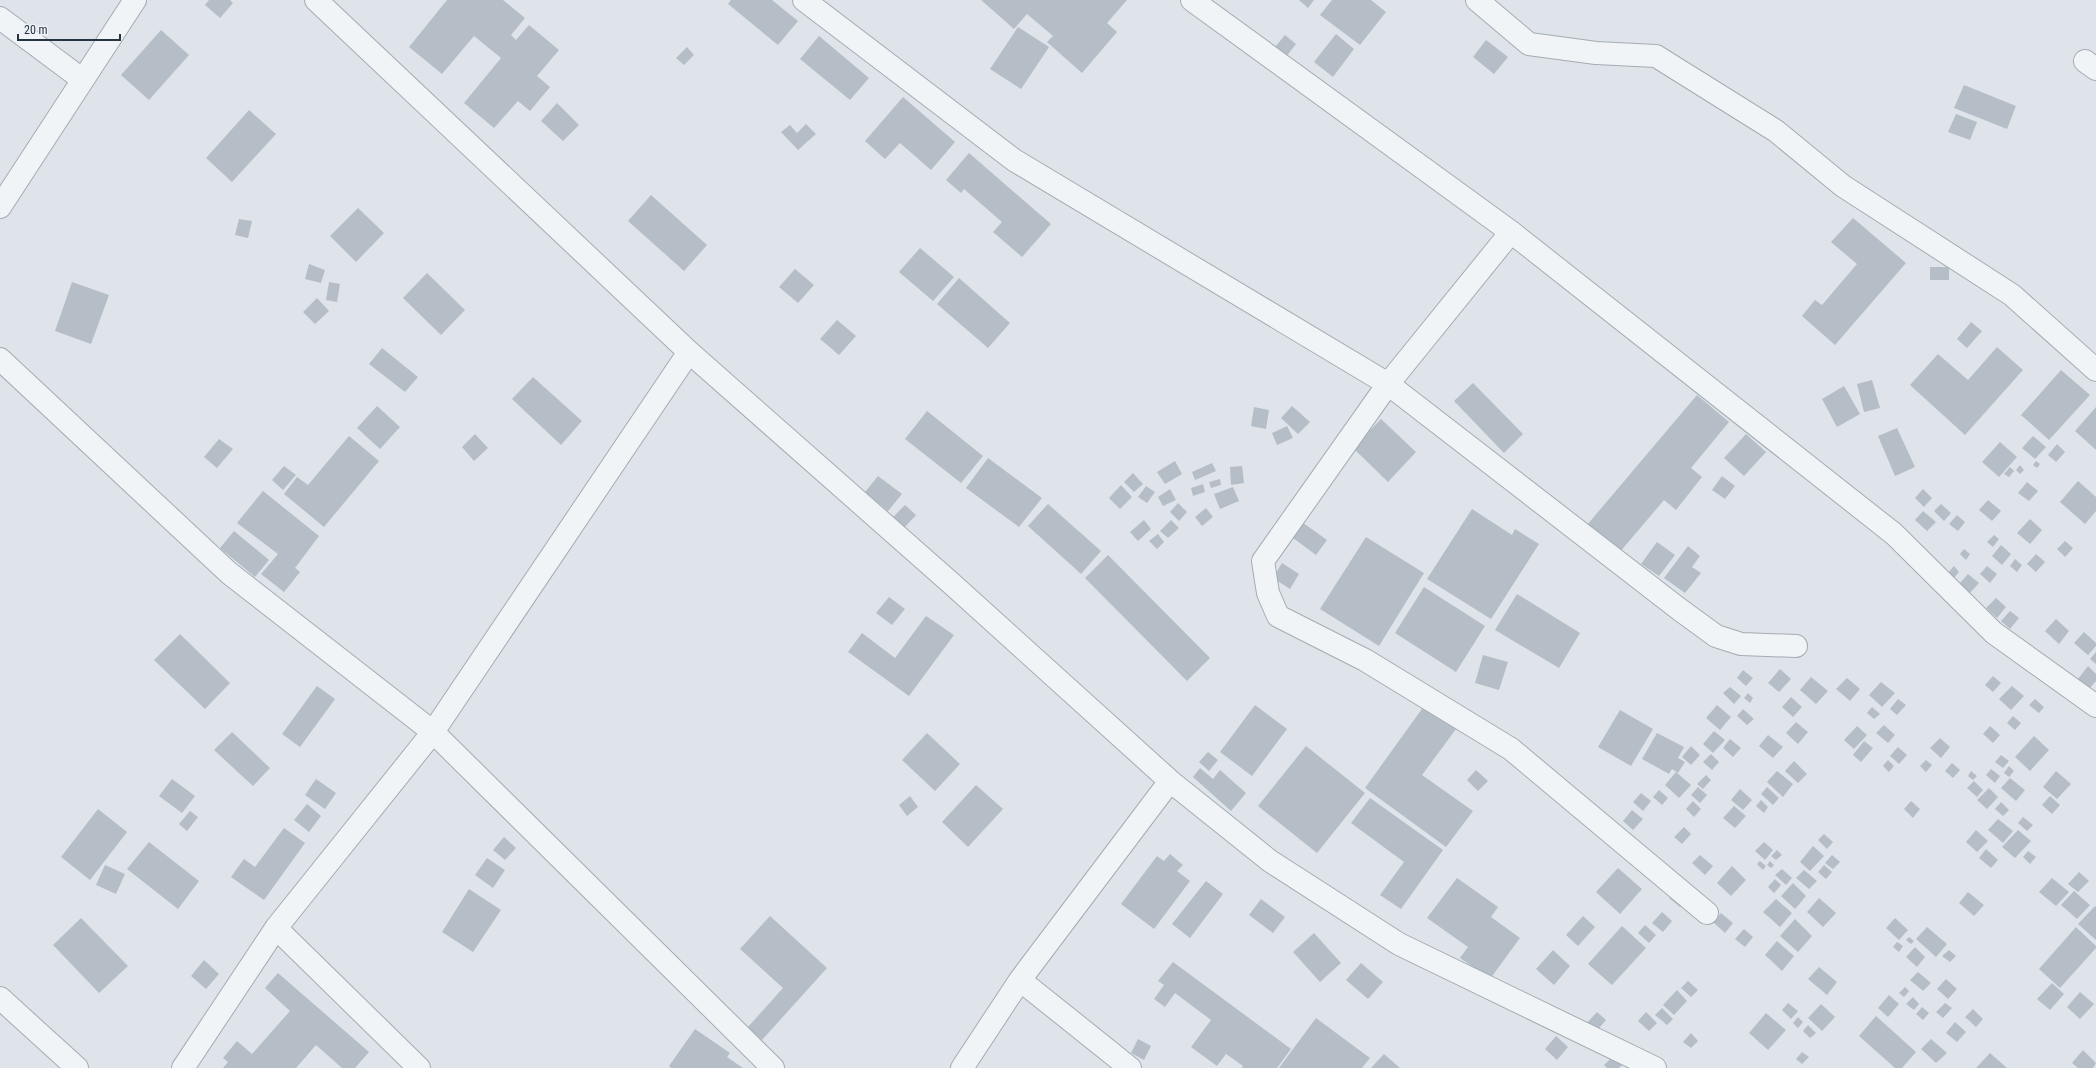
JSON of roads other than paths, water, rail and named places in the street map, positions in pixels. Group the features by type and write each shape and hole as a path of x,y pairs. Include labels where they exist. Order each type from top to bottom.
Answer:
{"street":[{"path":"0,207 135,0"},
{"path":"316,0 689,352 946,579 1170,781 1270,861 1399,944 1655,1068"},
{"path":"804,0 1014,160 1388,384 1716,636 1741,644 1796,646"},
{"path":"1477,0 1529,44 1596,53 1656,56 1776,131 1843,186 2012,295 2096,370"},
{"path":"1200,2 1511,232 1894,534 1994,633 2096,706"},
{"path":"0,18 83,80"},
{"path":"1511,232 1388,384 1263,561 1268,593 1278,616 1366,660 1511,749 1707,913"},
{"path":"183,1068 276,928 432,732 689,352"},
{"path":"0,359 229,573 432,732 773,1068"},
{"path":"962,1068 1020,980 1170,781"},
{"path":"276,928 419,1068"},
{"path":"1020,980 1130,1068"},
{"path":"0,998 78,1068"}]}
